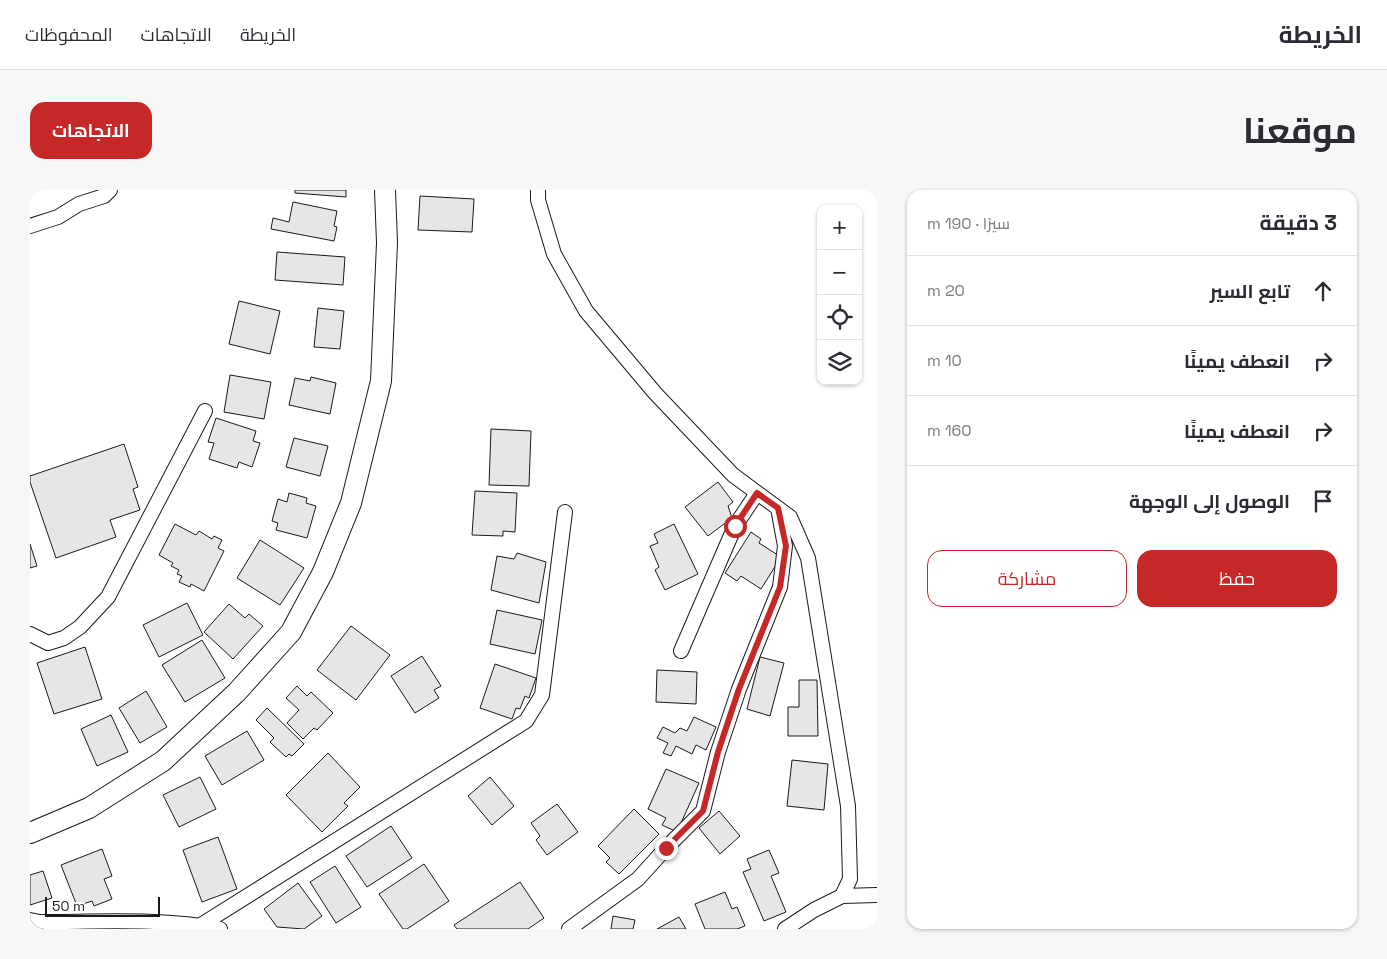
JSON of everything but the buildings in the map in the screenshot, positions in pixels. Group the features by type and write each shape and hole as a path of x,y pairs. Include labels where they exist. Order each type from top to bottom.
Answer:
{"main road":[{"path":"30,833 89,808 163,761 237,692 291,632 323,572 351,503 381,381 387,243 385,190"}],"street":[{"path":"30,226 58,217 79,204 104,196 110,190"},
{"path":"538,190 538,200 554,254 586,311 655,393 733,475 790,518 808,558 848,806 850,879 842,896"},
{"path":"30,634 48,643 64,638 80,626 108,597 206,411"},
{"path":"682,651 735,526 757,493"},
{"path":"569,929 638,879 703,811 718,752 739,689 780,587 786,546 778,508"},
{"path":"201,925 526,722 542,695 565,512"},
{"path":"785,929 814,910 842,896 877,895"},
{"path":"34,923 147,921 201,925 220,929"}],"route":[{"path":"666,848 703,811 718,752 739,689 780,587 786,546 778,508 757,493 735,526"}]}
